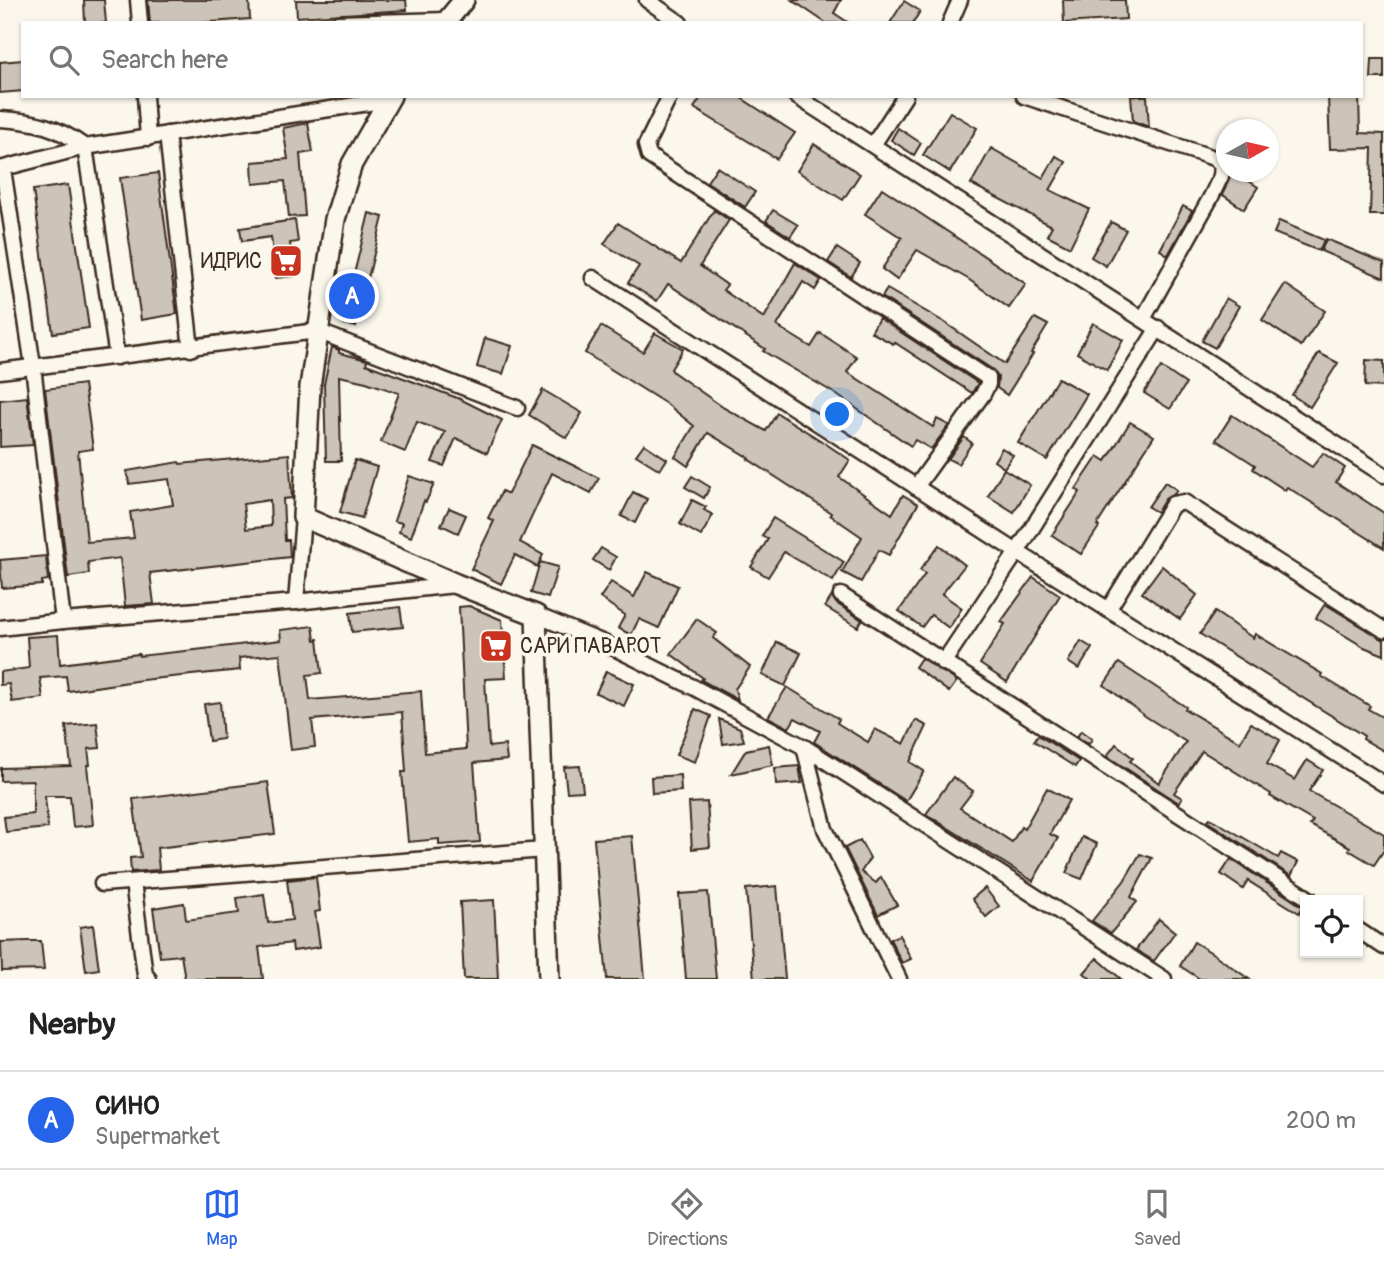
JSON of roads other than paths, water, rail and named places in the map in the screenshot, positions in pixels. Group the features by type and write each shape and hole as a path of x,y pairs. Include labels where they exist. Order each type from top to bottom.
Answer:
{"street":[{"path":"138,0 140,21"},
{"path":"446,21 464,0"},
{"path":"646,0 677,21"},
{"path":"667,14 674,0"},
{"path":"951,21 960,0"},
{"path":"145,98 148,138"},
{"path":"63,621 33,366 1,169 85,147 390,98"},
{"path":"296,602 310,387 335,219 352,164 390,98"},
{"path":"669,98 646,145 649,156 988,378 983,394 916,487"},
{"path":"799,98 1384,475"},
{"path":"873,145 904,98"},
{"path":"1030,98 1209,156 1222,164 1221,176 1211,197 1143,319"},
{"path":"0,119 50,126 85,147 117,357"},
{"path":"167,134 191,349"},
{"path":"593,278 1017,552 1384,784"},
{"path":"943,663 1017,552 1158,328"},
{"path":"0,371 317,331 517,408"},
{"path":"1108,610 1173,504 1184,502 1384,630"},
{"path":"303,517 626,654 693,687 804,747 1164,979"},
{"path":"0,628 296,602 456,584"},
{"path":"841,595 1303,895"},
{"path":"536,615 549,979"},
{"path":"804,747 825,829 899,979"},
{"path":"102,884 544,850"},
{"path":"133,882 145,975 149,979"},
{"path":"1363,933 1384,947"}],"place":[{"name":"ИДРИС","path":"286,261"},
{"name":"СИНО","path":"352,296"},
{"name":"САРИ ПАВАРОТ","path":"496,646"}]}
